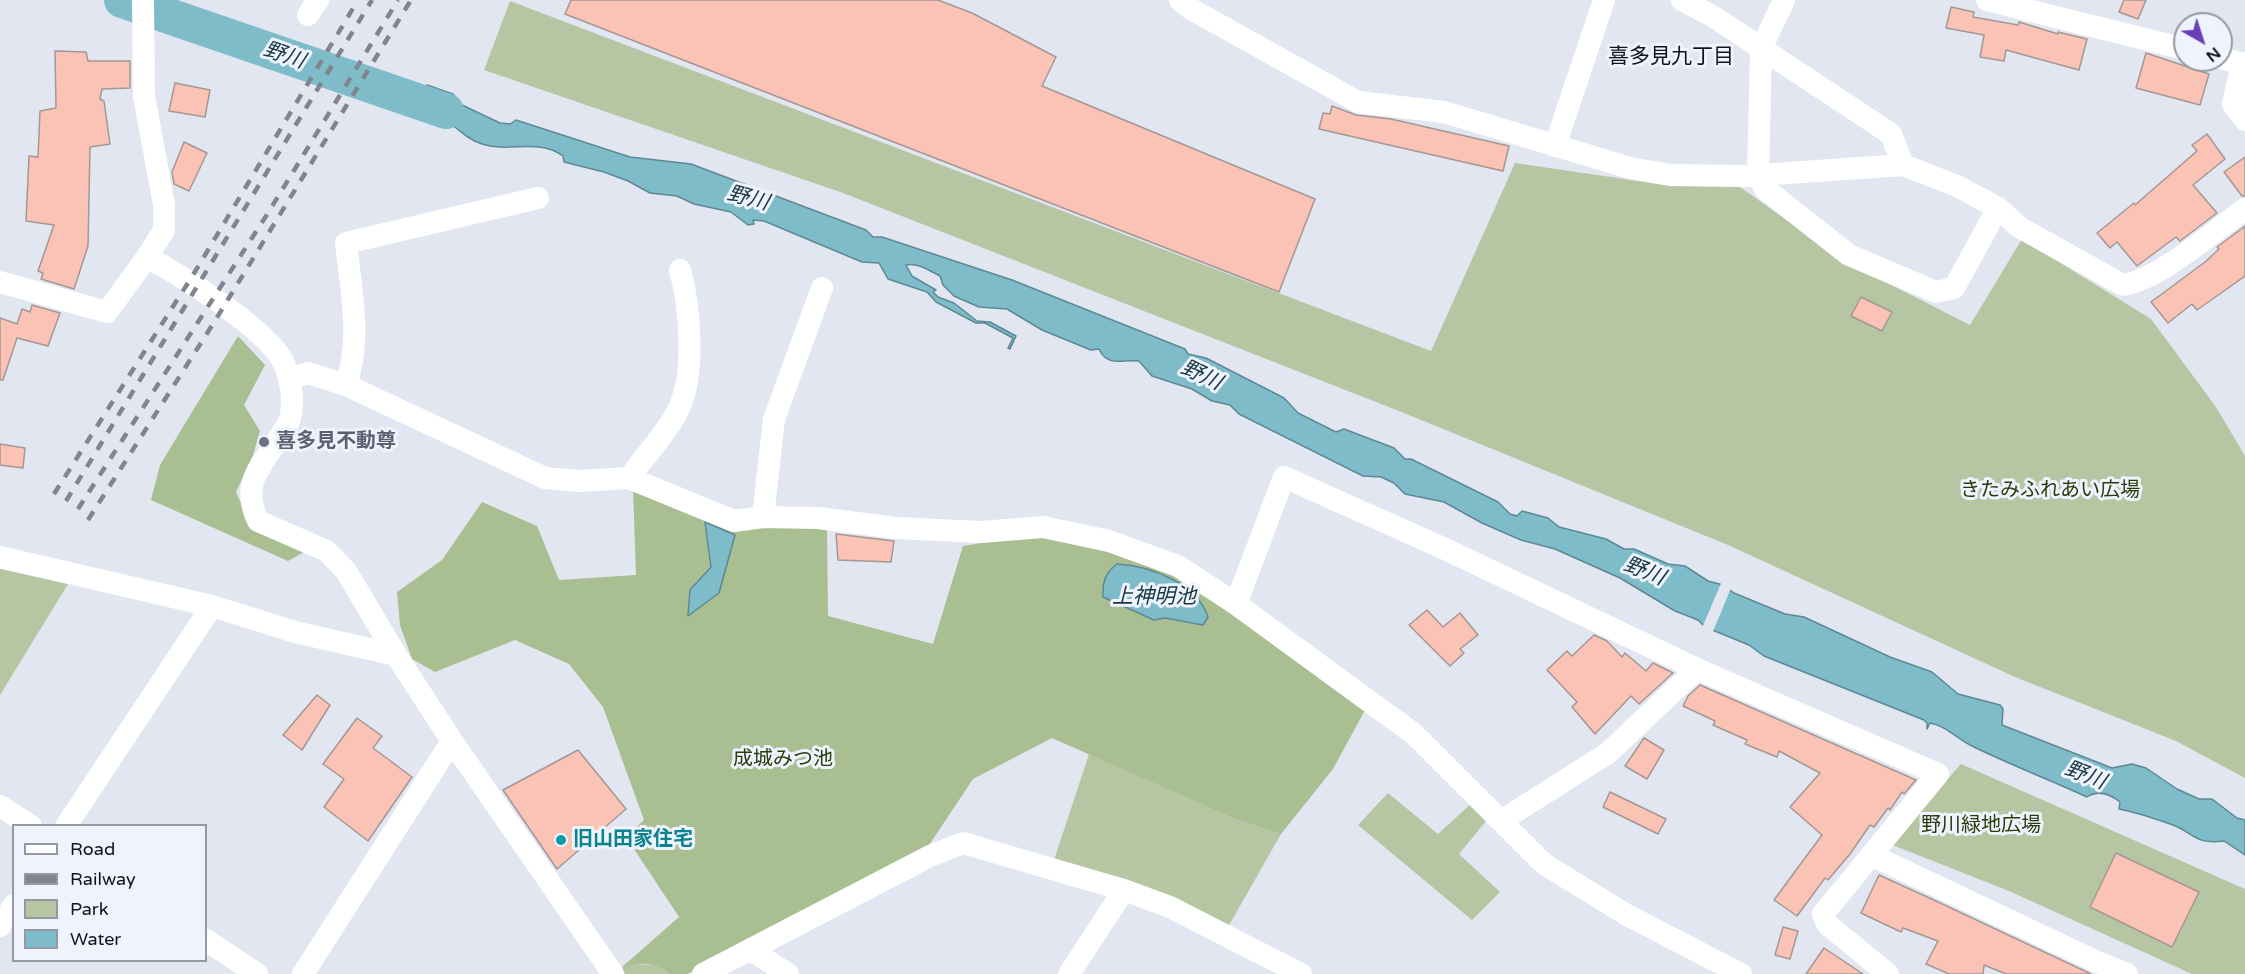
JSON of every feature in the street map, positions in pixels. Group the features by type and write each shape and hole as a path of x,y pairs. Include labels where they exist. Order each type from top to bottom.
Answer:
{"street":[{"path":"0,282 107,312 164,230 164,206 144,96 143,0"},
{"path":"1555,146 1604,0"},
{"path":"1682,0 1891,134 1903,165"},
{"path":"1784,0 1761,49 1758,174 1765,189 1849,255 1936,292 1954,288 1998,208"},
{"path":"1987,0 2173,46"},
{"path":"1190,3 1358,102 1444,112 1630,168 1670,175 1852,170 1903,165 1957,186 1998,208 2019,227 2123,285 2135,283 2177,258 2245,209"},
{"path":"2236,62 2233,104 2245,120"},
{"path":"346,385 353,364 354,314 346,243 538,198"},
{"path":"147,257 177,273 259,334 278,354 289,379 290,420 251,484 249,503 258,521 327,551 346,571 396,655 452,741 613,974"},
{"path":"628,478 680,406 690,359 687,296 680,270"},
{"path":"763,517 774,419 822,288"},
{"path":"289,379 308,373 346,385 545,478 579,481 628,478 734,521 763,517 818,518 932,530 981,532 1043,527 1109,541 1178,566 1236,604 1414,734 1544,864 1626,915 1741,974"},
{"path":"1236,604 1284,477 1443,548 1696,669 1938,774 1823,914 1827,924 1888,974"},
{"path":"0,557 212,606 295,632 396,655"},
{"path":"67,824 212,606"},
{"path":"1501,821 1608,753 1696,669"},
{"path":"303,974 452,741"},
{"path":"0,806 30,824"},
{"path":"703,974 930,856 963,843 1124,890 1170,907 1301,974"},
{"path":"1871,855 2127,974"},
{"path":"1069,974 1124,890"},
{"path":"0,926 12,908"},
{"path":"207,941 257,974"},
{"path":"751,950 788,974"}],"green space":[{"name":"きたみふれあい広場","path":"510,1 1431,351 1515,163 1665,185 1740,187 1846,262 1970,325 2022,239 2151,319 2216,407 2245,456 2245,778 2176,741 2015,677 1728,545 1404,413 843,193 484,70"},
{"path":"238,336 265,365 244,405 260,431 253,455 236,492 248,520 304,552 288,561 151,500 160,465"},
{"name":"成城みつ池","path":"633,488 674,502 827,529 828,616 933,644 963,546 1057,531 1122,541 1371,699 1333,769 1281,834 1237,820 1052,738 973,779 917,863 687,974 670,974 659,967 647,964 621,968 679,917 626,837 644,820 603,707 569,664 515,640 435,672 412,659 400,625 397,592 442,560 482,502 537,526 559,580 636,575"},
{"path":"0,569 68,584 0,695"},
{"path":"1089,754 1237,820 1281,834 1224,934 1051,869"},
{"name":"野川緑地広場","path":"1961,764 2245,889 2245,974 2192,974 2009,891 1890,844"},
{"path":"1388,793 1438,834 1473,802 1487,820 1459,854 1500,892 1472,920 1358,825"},
{"path":"635,964 659,965 670,974 625,974 621,968"}],"water":[{"path":"427,85 453,94 462,105 500,123 510,124 516,120 630,157 691,164 866,230 873,237 882,237 1012,280 1185,349 1188,354 1206,358 1284,398 1298,413 1336,432 1344,429 1394,448 1405,459 1411,459 1498,502 1510,514 1517,516 1522,511 1548,518 1559,527 1606,539 1624,549 1634,549 1668,564 1685,566 1708,581 1723,585 1734,593 1785,614 1804,617 1890,657 1932,672 1958,694 2000,705 2003,709 2002,725 2112,768 2132,764 2146,768 2177,789 2199,799 2212,799 2237,818 2245,820 2245,855 2224,841 2201,840 2173,825 2119,809 2120,802 2108,795 2096,793 2087,797 1974,747 1936,725 1930,723 1927,729 1927,723 1924,720 1764,656 1749,645 1705,627 1698,620 1675,611 1620,578 1555,549 1521,540 1482,523 1444,502 1405,494 1394,483 1381,477 1363,476 1239,414 1230,405 1212,401 1192,389 1152,376 1139,361 1111,361 1099,349 1091,350 1042,330 1007,309 979,307 954,296 943,285 940,276 923,268 906,265 912,276 936,290 933,292 938,297 954,303 977,321 990,322 1016,336 1010,349 1008,348 1013,338 985,323 976,323 936,302 927,292 888,279 879,263 862,262 764,221 753,220 754,224 748,225 731,212 694,204 677,196 650,193 604,172 564,162 563,156 544,148 482,144 469,138 432,112 395,104 404,91 424,101 430,93"},
{"path":"705,522 735,535 719,593 688,616 690,590 711,567"},
{"name":"上神明池","path":"1117,564 1144,568 1171,578 1183,586 1202,605 1208,617 1203,625 1165,618 1154,620 1103,597 1105,579"}],"pier":[{"path":"1722,581 1731,588 1712,634 1702,628"}],"building":[{"path":"571,0 938,0 972,13 1056,57 1042,86 1315,199 1279,292 565,14"},
{"path":"2124,0 2146,0 2138,19 2119,12"},
{"path":"1951,7 1974,12 1973,17 2018,25 2019,22 2058,34 2058,32 2087,39 2079,70 2006,50 2004,61 1980,57 1984,35 1946,28"},
{"path":"55,51 86,52 88,61 130,61 130,88 102,89 100,99 104,101 110,144 90,147 88,246 74,289 41,279 43,273 38,271 54,225 26,221 29,156 38,157 40,111 56,108"},
{"path":"2146,53 2173,62 2173,72 2209,74 2200,105 2136,88"},
{"path":"175,83 210,90 205,117 169,111"},
{"path":"1332,106 1356,115 1391,119 1509,146 1503,171 1319,129 1323,113 1330,114"},
{"path":"2207,134 2225,159 2193,185 2217,213 2180,241 2176,237 2137,266 2117,242 2110,248 2097,233 2134,203 2135,205 2197,151 2192,145"},
{"path":"184,142 207,153 189,191 174,184 172,172"},
{"path":"2245,157 2245,196 2242,196 2224,172"},
{"path":"2245,226 2245,276 2197,310 2192,304 2168,323 2151,302 2205,262 2219,249 2217,247"},
{"path":"1861,297 1892,312 1882,331 1851,316"},
{"path":"32,305 60,313 48,346 17,338 3,380 0,380 0,318 17,324 22,309 30,312"},
{"path":"0,444 25,448 23,468 0,465"},
{"path":"836,534 894,541 891,562 838,560"},
{"path":"1427,610 1443,627 1460,613 1478,635 1460,649 1464,653 1450,666 1409,625"},
{"path":"1594,635 1607,641 1622,657 1625,653 1646,671 1653,663 1673,673 1639,704 1631,696 1595,734 1572,707 1577,702 1547,670 1567,651 1572,656"},
{"path":"1700,685 1916,780 1904,794 1902,792 1890,810 1888,808 1874,827 1870,825 1850,854 1828,880 1825,878 1797,916 1774,900 1822,835 1790,807 1820,773 1779,751 1777,757 1745,744 1747,740 1713,725 1715,721 1683,706 1688,696"},
{"path":"317,695 330,705 302,750 283,735"},
{"path":"357,718 382,736 373,748 412,777 368,841 324,807 344,779 323,764"},
{"path":"1644,738 1664,750 1647,779 1625,766"},
{"name":"旧山田家住宅","path":"578,750 626,809 557,869 503,790"},
{"path":"1610,792 1666,819 1658,834 1603,807"},
{"path":"2116,853 2199,892 2172,947 2090,907"},
{"path":"1879,875 2091,974 2006,974 1984,965 1983,974 1949,974 1926,964 1938,941 1903,928 1901,932 1861,913"},
{"path":"1783,927 1798,931 1790,959 1775,955"},
{"path":"1824,948 1863,974 1806,974"}],"waterway":[{"name":"野川","path":"122,0 446,111"}],"railway":[{"path":"54,494 193,275 358,0"},
{"path":"66,501 372,0"},
{"path":"78,509 268,213 398,0"},
{"path":"88,520 213,324 411,0"}],"place":[{"name":"喜多見不動尊","path":"264,442"},
{"name":"旧山田家住宅","path":"561,840"}],"district":[{"name":"喜多見九丁目","path":"1671,57"}]}
